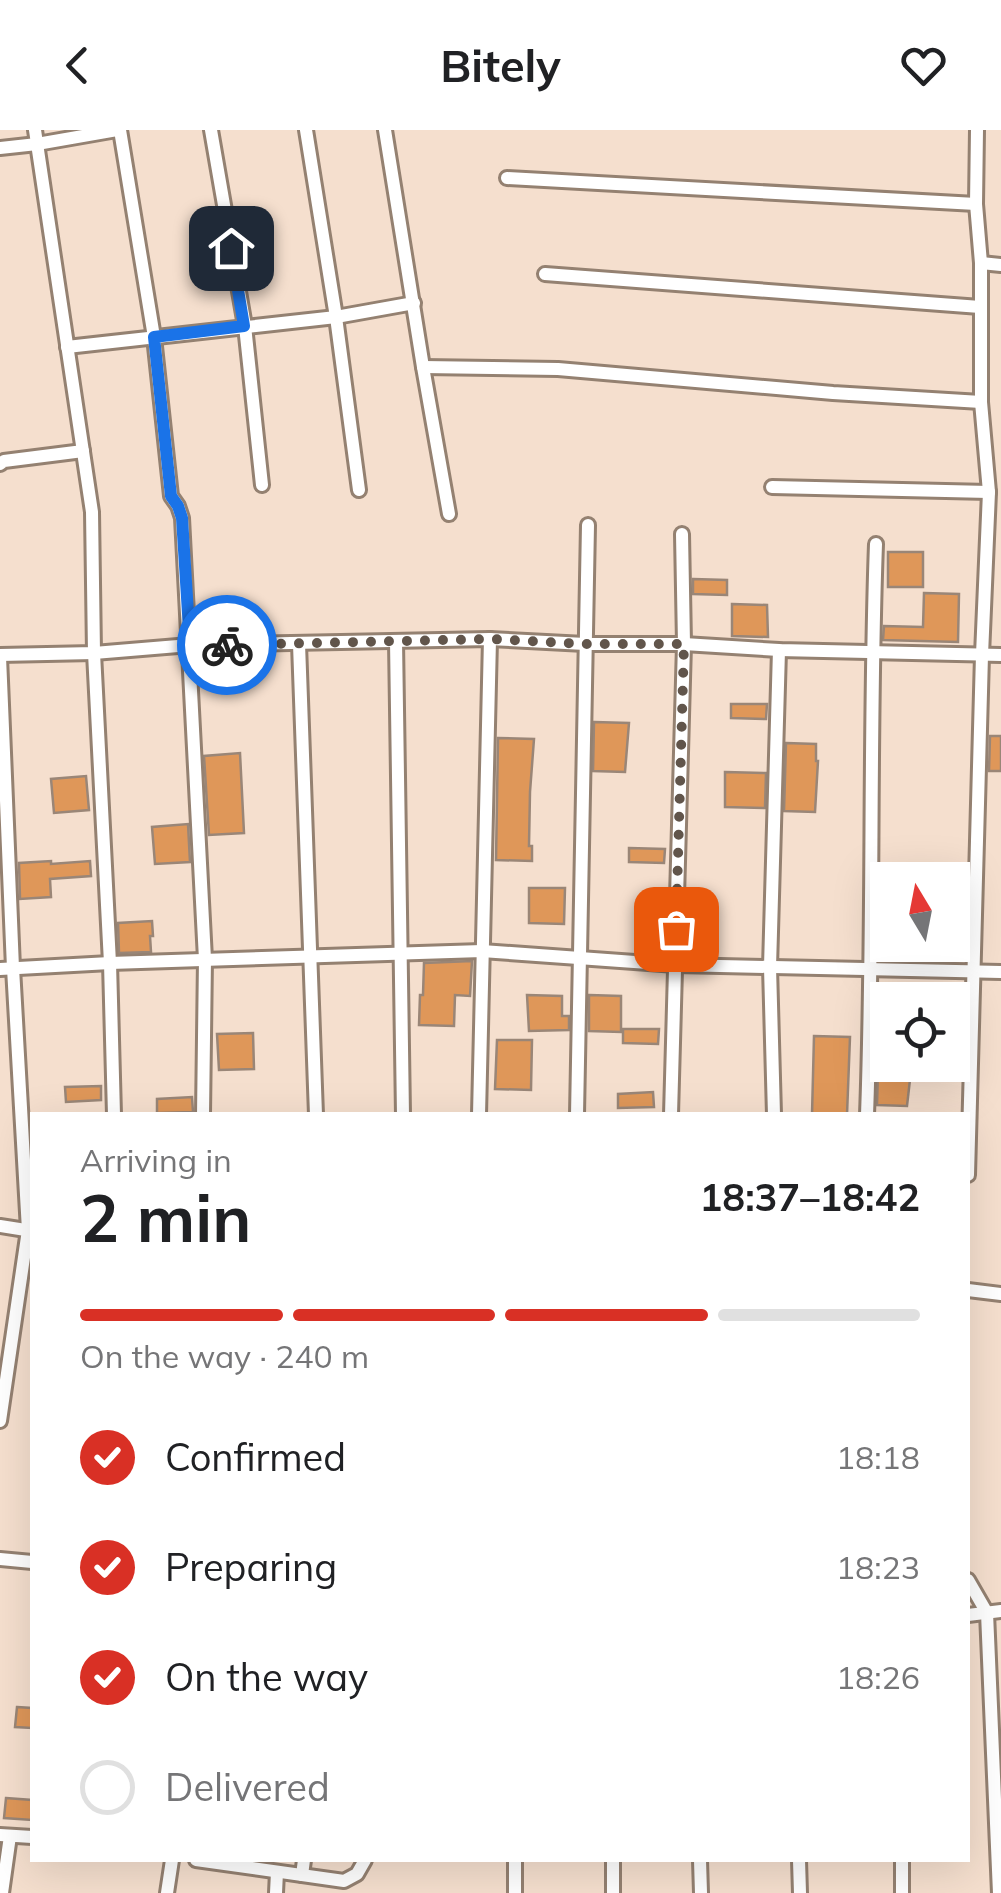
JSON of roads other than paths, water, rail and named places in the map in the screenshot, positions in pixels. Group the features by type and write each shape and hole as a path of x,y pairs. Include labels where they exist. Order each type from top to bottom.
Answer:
{"street":[{"path":"0,148 36,137 118,130 154,337 171,496 182,518 205,959 204,1112"},
{"path":"211,130 244,326 262,485"},
{"path":"306,130 359,490"},
{"path":"385,130 450,514"},
{"path":"970,1112 989,492 981,402 978,130"},
{"path":"36,137 92,512 94,652 114,1112"},
{"path":"506,178 976,204"},
{"path":"980,263 1001,266"},
{"path":"545,274 980,307"},
{"path":"67,346 336,317 414,303"},
{"path":"423,367 558,369 814,392 981,402"},
{"path":"0,464 83,451"},
{"path":"772,487 989,492"},
{"path":"577,1112 588,525"},
{"path":"671,1112 684,644 682,534"},
{"path":"867,1112 876,544"},
{"path":"0,1421 30,1230 7,968 0,656 190,645 490,639 1001,655"},
{"path":"479,1112 490,639"},
{"path":"396,640 403,1112"},
{"path":"299,644 316,1112"},
{"path":"774,1112 770,967 779,650"},
{"path":"7,968 482,951 676,965 1001,972"},
{"path":"0,1226 30,1230"},
{"path":"970,1290 1001,1294"},
{"path":"0,1558 30,1562"},
{"path":"970,1582 994,1612 999,1893"},
{"path":"2,1893 5,1835 30,1837"},
{"path":"167,1893 172,1862"},
{"path":"219,1862 302,1875 343,1887 358,1874 364,1862"},
{"path":"302,1875 304,1862"},
{"path":"515,1862 515,1893"},
{"path":"613,1862 613,1893"},
{"path":"700,1862 701,1893"},
{"path":"799,1862 800,1893"},
{"path":"902,1862 902,1893"},
{"path":"276,1893 277,1872"}]}
